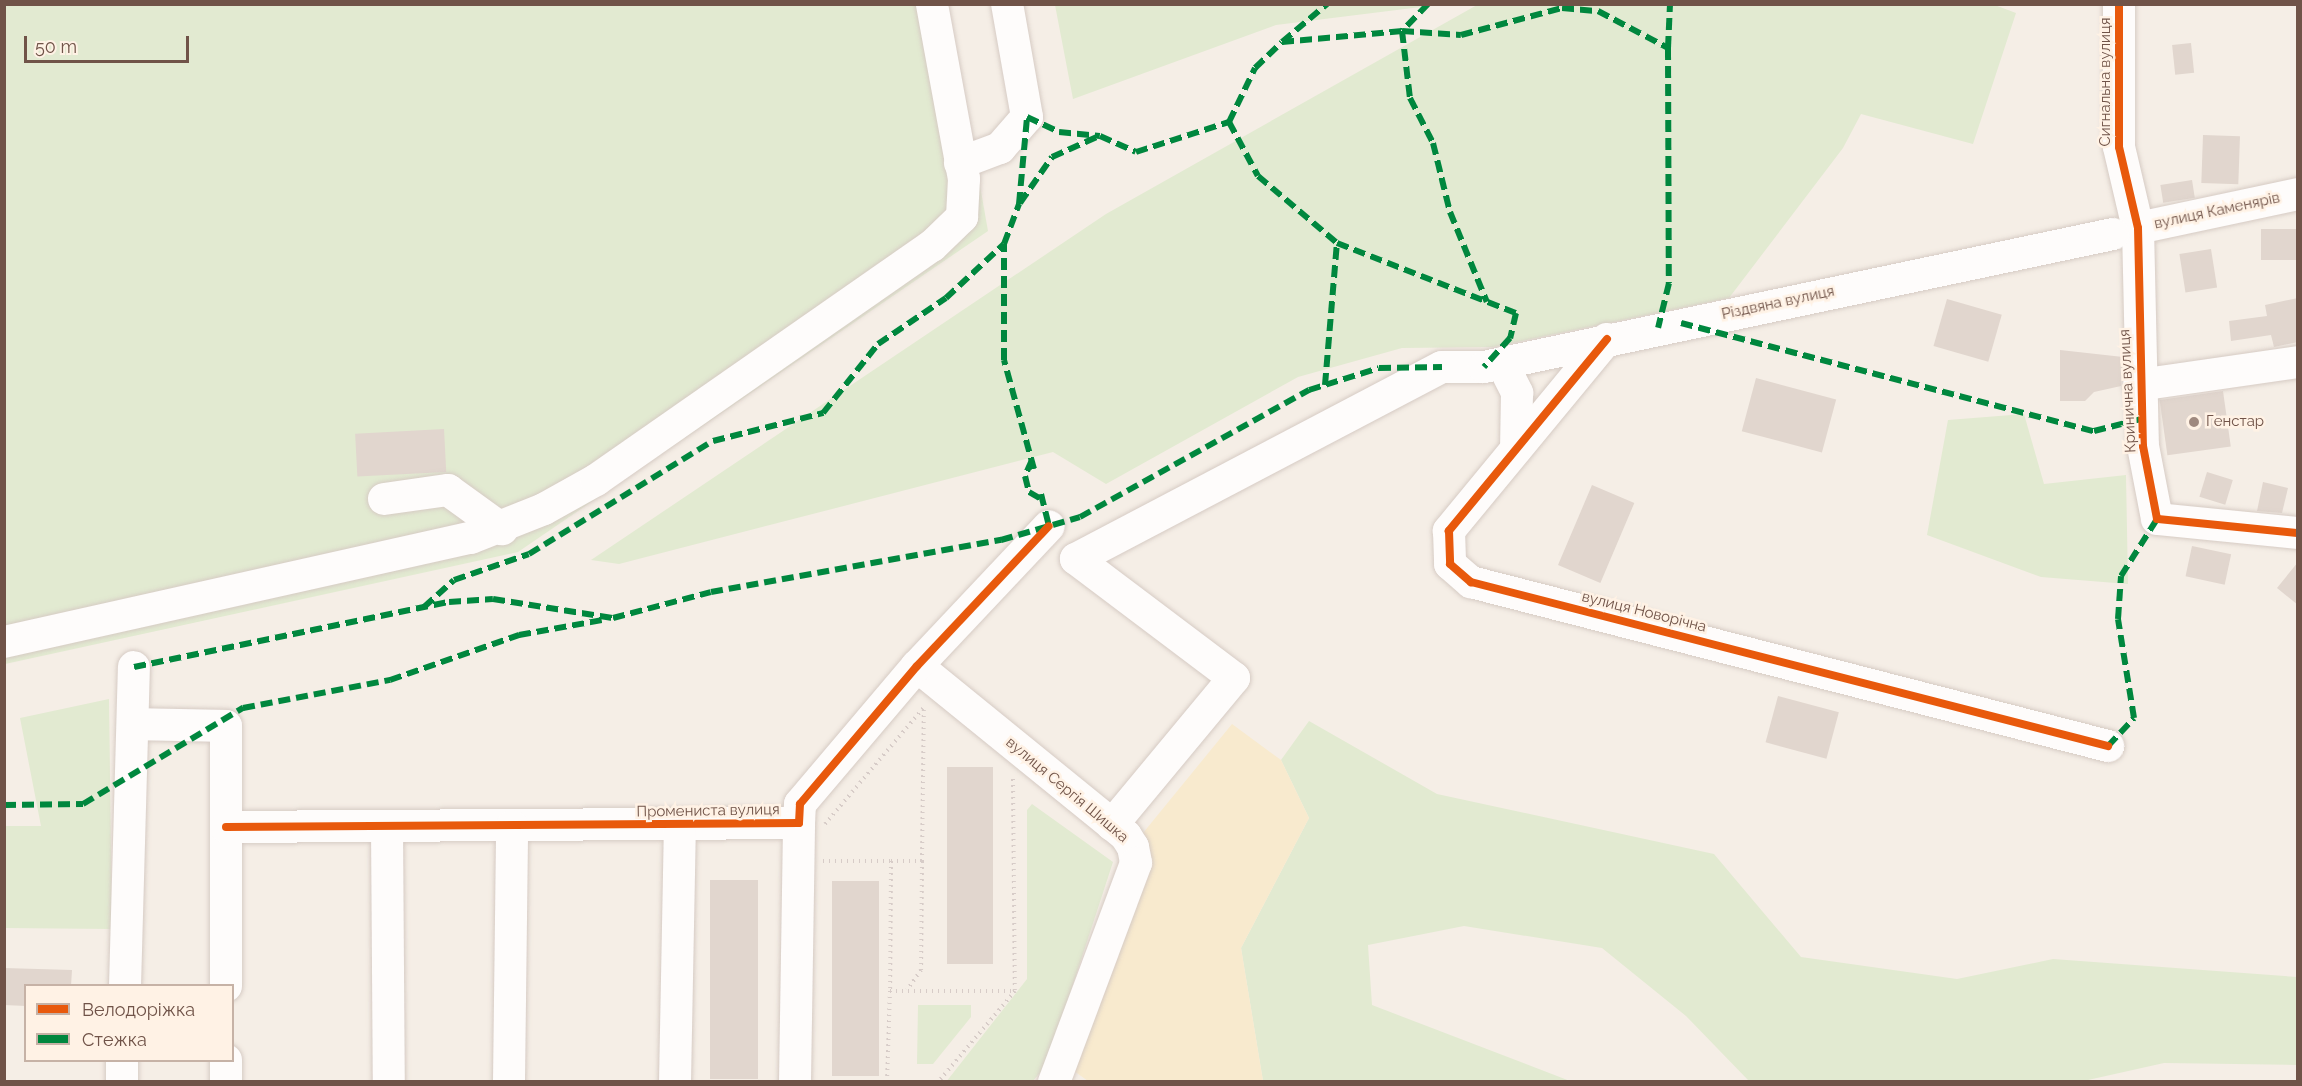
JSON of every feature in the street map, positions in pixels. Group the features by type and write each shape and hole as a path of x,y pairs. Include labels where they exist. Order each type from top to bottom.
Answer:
{"street":[{"path":"4,642 502,529 596,480 932,246 962,217 965,197 932,4"},
{"path":"960,163 1000,148 1027,117 1007,4"},
{"name":"Сигнальна вулиця","path":"2119,4 2119,147 2125,231"},
{"name":"вулиця Каменярів","path":"2125,231 2298,194"},
{"name":"Різдвяна вулиця","path":"1112,825 1233,678 1076,559 1442,368 1502,363 2125,231"},
{"name":"Кринична вулиця","path":"2125,231 2143,447 2157,519 2298,533"},
{"name":"вулиця Новорічна","path":"1607,339 1449,531 1450,564 1471,582 2108,746"},
{"path":"2139,385 2298,362"},
{"path":"1502,363 1517,393 1516,449"},
{"path":"384,499 448,490 502,529"},
{"name":"Промениста вулиця","path":"226,827 811,825 800,804 917,666 1049,526"},
{"name":"вулиця Сергія Шишка","path":"917,666 1112,825 1133,847 1136,863 1054,1082"},
{"path":"125,984 135,667"},
{"path":"133,724 226,726 226,984"},
{"path":"509,1082 512,825"},
{"path":"675,1082 680,825"},
{"path":"795,1082 811,825"},
{"path":"387,826 389,1082"},
{"path":"122,1062 122,1082"},
{"path":"225,1062 225,1082"}],"path":[{"path":"811,825 924,706"},
{"path":"924,706 933,713"},
{"path":"907,991 921,970 924,706"},
{"path":"1004,771 1022,785"},
{"path":"938,1082 1015,991 1013,778"},
{"path":"822,849 822,861 922,861"},
{"path":"887,1082 891,861"},
{"path":"890,991 1015,991"}],"green space":[{"path":"1055,4 1437,5 1276,25 1073,99"},
{"path":"1992,4 2016,13 1973,144 1861,114 1843,148 1729,298 1493,347 1402,348 1298,377 1106,484 1053,452 619,564 591,560 1106,214 1477,5"},
{"path":"4,5 948,5 988,231 518,552 5,664"},
{"path":"2024,414 2044,484 2126,475 2128,584 2041,577 1927,535 1948,420"},
{"path":"109,699 112,929 5,928 5,826 41,826 20,718"},
{"path":"1309,721 1437,794 1714,854 1801,957 1957,979 2053,959 2297,977 2297,1065 2164,1063 2079,1082 1749,1081 1686,1016 1602,948 1464,926 1368,945 1372,1005 1570,1081 1263,1081 1241,948 1309,818 1281,760"},
{"path":"1032,804 1113,862 1047,1064 1033,1081 946,1082 1027,979 1027,810"},
{"path":"918,1005 971,1005 971,1017 933,1064 917,1064"}],"sand":[{"path":"1232,724 1281,760 1309,818 1241,948 1263,1081 1088,1081 1074,1071 1151,853 1143,833"}],"building":[{"path":"2191,43 2194,73 2175,75 2172,45"},
{"path":"2203,135 2240,136 2238,184 2201,183"},
{"path":"2192,180 2195,198 2163,203 2160,185"},
{"path":"2261,229 2298,229 2298,260 2261,260"},
{"path":"2211,249 2217,288 2185,293 2179,254"},
{"path":"2298,298 2298,342 2274,347 2271,335 2231,341 2229,321 2267,316 2265,305"},
{"path":"1947,299 2002,315 1988,362 1933,346"},
{"path":"2060,350 2123,357 2121,386 2094,392 2085,401 2060,401"},
{"path":"1756,378 1836,399 1822,453 1742,431"},
{"name":"Генстар","path":"2223,391 2231,446 2167,455 2160,400"},
{"path":"444,429 446,472 357,477 355,434"},
{"path":"2207,472 2233,480 2225,505 2199,497"},
{"path":"2263,482 2288,488 2282,513 2257,511"},
{"path":"1592,485 1634,503 1600,583 1558,565"},
{"path":"2192,546 2231,554 2225,585 2186,576"},
{"path":"2298,562 2298,605 2277,588"},
{"path":"1778,696 1839,712 1826,759 1766,742"},
{"path":"947,767 993,767 993,964 947,964"},
{"path":"710,880 758,880 758,1079 710,1079"},
{"path":"832,881 879,881 879,1076 832,1076"},
{"path":"4,968 72,970 71,984 24,984 24,1006 4,1005"}],"marked path":[{"path":"1282,42 1327,4"},
{"path":"1428,4 1402,31 1410,98 1433,143 1450,212 1487,302"},
{"path":"1668,48 1670,4"},
{"path":"1034,469 1004,360 1004,244 1019,204 1027,117 1059,132 1100,136 1136,152 1229,122 1255,68 1282,42 1402,31 1461,35 1562,8 1598,11 1668,48 1669,283 1658,328"},
{"path":"1229,122 1258,176 1337,243 1516,313 1510,338 1484,367"},
{"path":"1020,203 1052,157 1097,137"},
{"path":"1325,385 1337,243"},
{"path":"424,607 454,580 529,554 713,441 823,413 878,344 946,298 1004,244"},
{"path":"1681,323 2094,431 2141,419"},
{"path":"134,667 449,602 493,599 613,618 711,592 1001,540 1080,517 1309,390 1379,368 1442,367"},
{"path":"1032,460 1025,476 1029,492 1043,500"},
{"path":"1041,494 1049,526"},
{"path":"2108,746 2134,718 2118,619 2121,576 2157,519"},
{"path":"4,805 83,804 243,708 390,680 519,635 602,620"}],"cycle path":[{"path":"2119,4 2119,147 2138,228 2143,446 2157,519 2298,533"},
{"path":"1607,339 1449,531 1450,564 1471,582 2108,746"},
{"path":"226,827 799,823 800,804 917,666 1049,526"}],"place":[{"name":"Генстар","path":"2194,422"}]}
